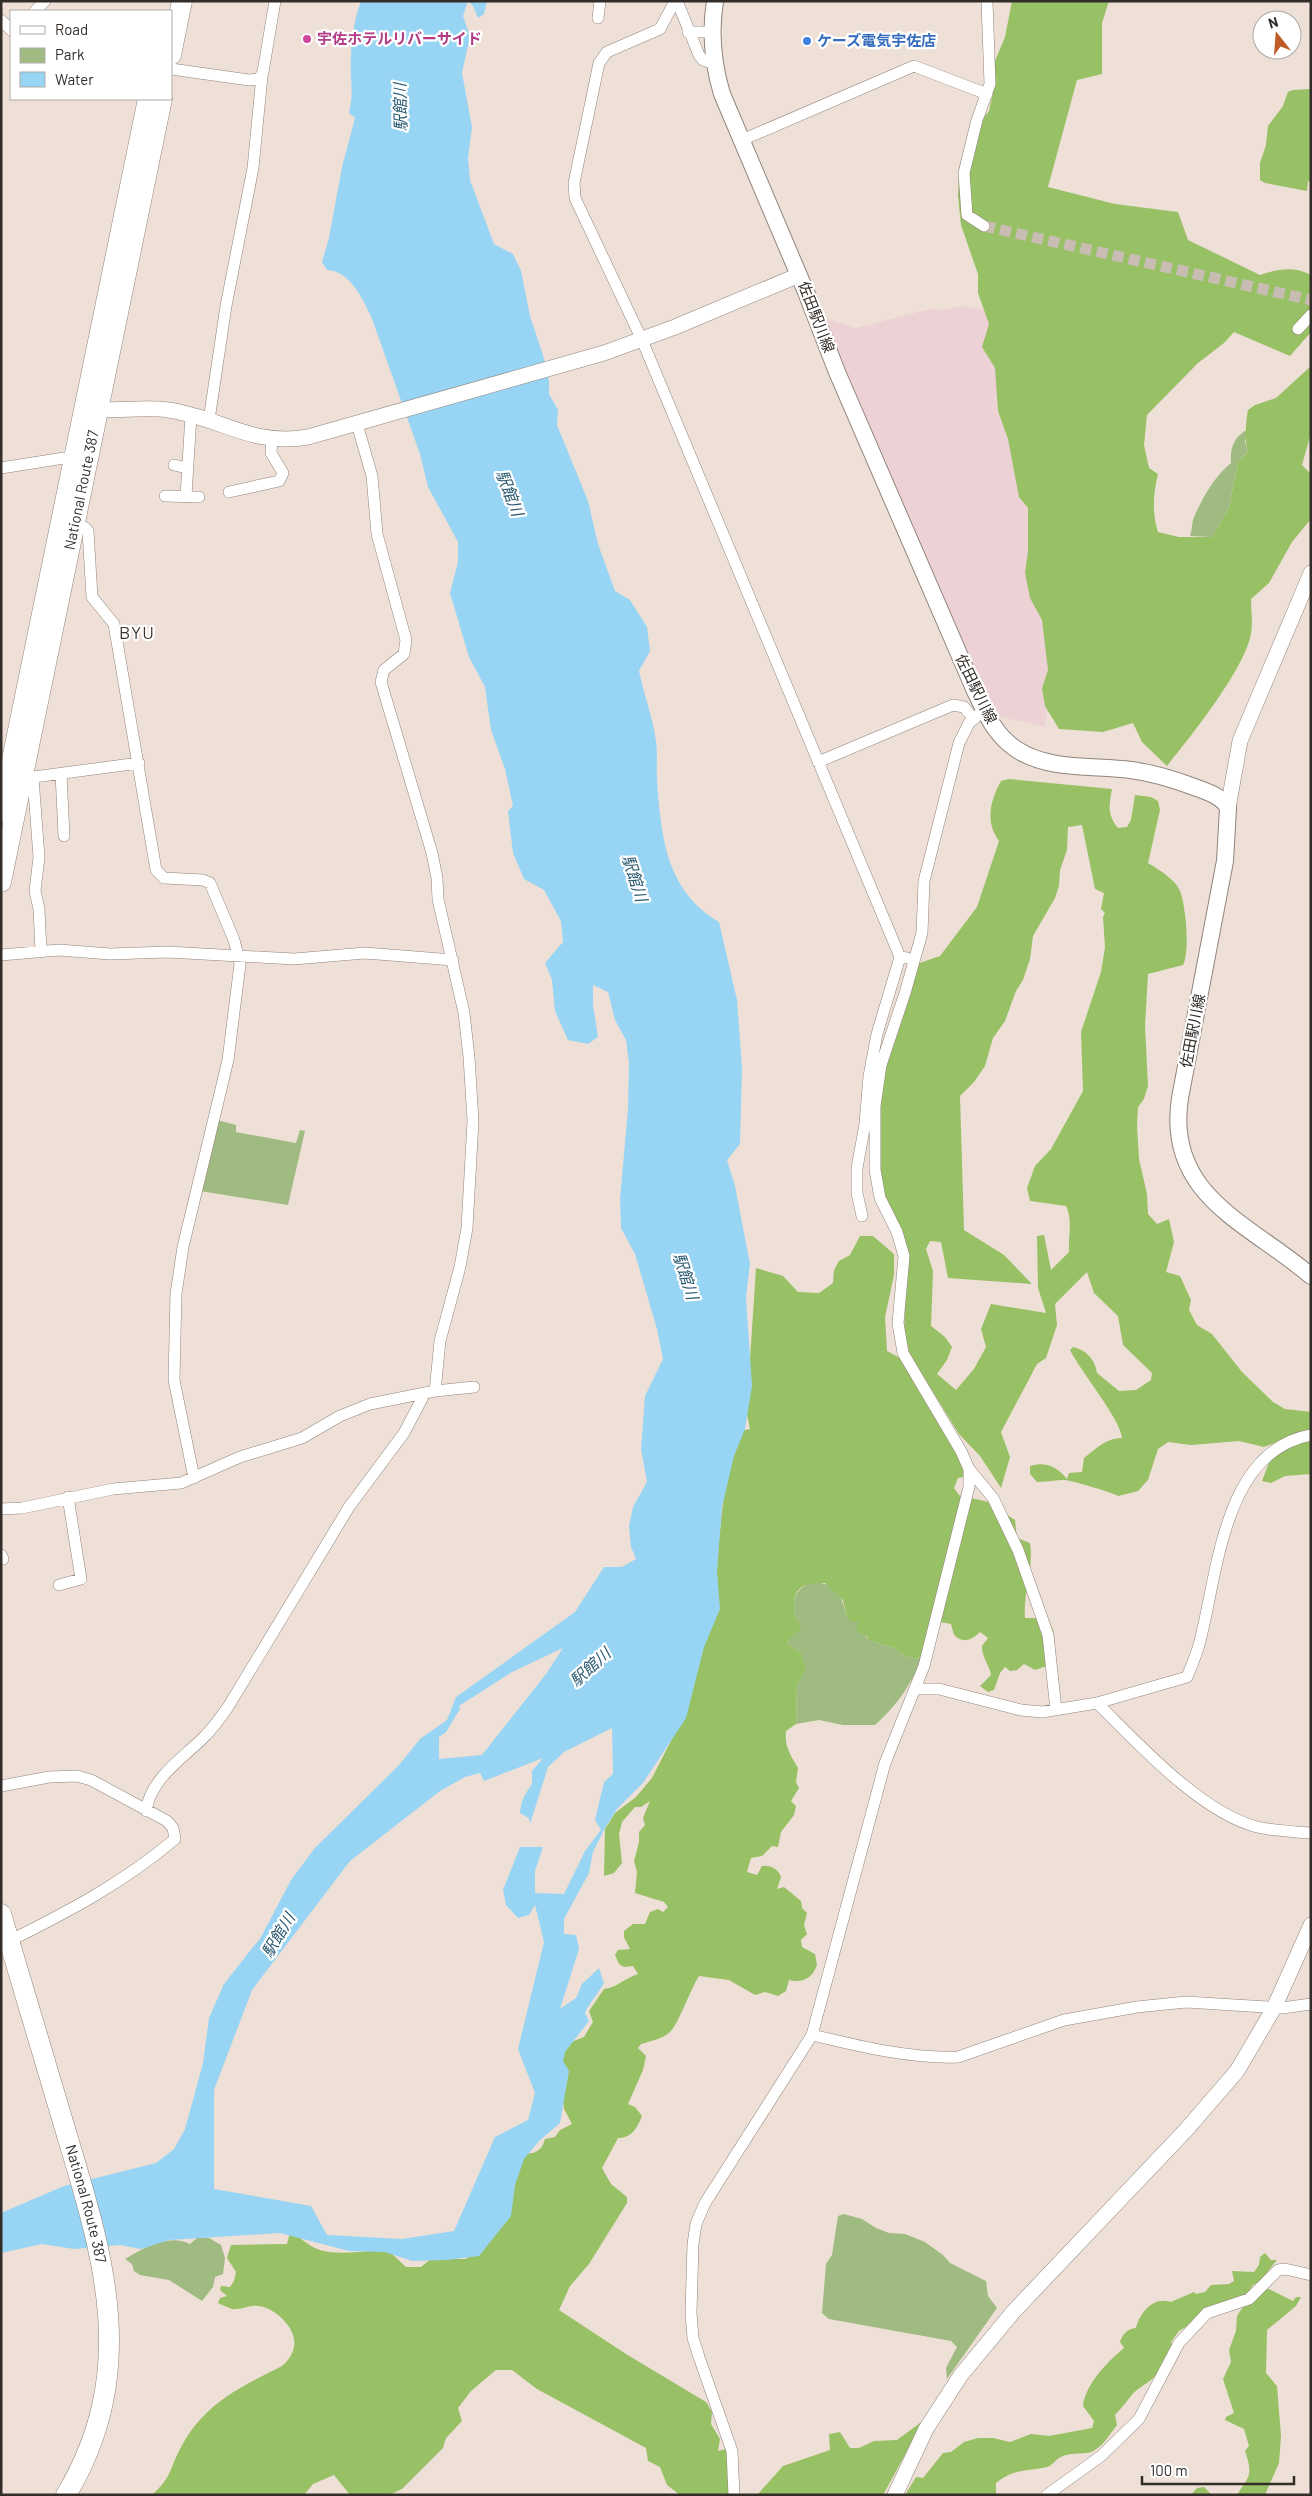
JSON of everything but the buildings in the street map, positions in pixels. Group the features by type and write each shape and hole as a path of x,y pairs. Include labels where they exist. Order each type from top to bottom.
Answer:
{"highway":[{"path":"172,50 182,1"},
{"name":"National Route 387","path":"1,813 16,775 74,525 91,408 148,100"},
{"name":"National Route 387","path":"1,882 16,775 73,458 91,408 162,100"},
{"name":"National Route 387","path":"1,1914 7,1944 87,2203 102,2263 110,2317 110,2356 106,2393 92,2441 66,2495"}],"main road":[{"name":"佐田駅川線","path":"715,1 713,32 715,64 722,94 799,275 978,714 1017,750 1034,758 1146,772 1204,791 1223,800 1228,808 1225,861 1179,1103 1179,1138 1191,1175 1208,1197 1311,1276"}],"street":[{"path":"36,10 45,1"},
{"path":"209,420 224,318 253,168 262,76 275,1"},
{"path":"598,18 600,1"},
{"path":"676,1 699,56 703,60 715,64"},
{"path":"676,1 660,29 607,52 599,63 574,183 578,204 642,340 900,958 877,1034 869,1076 865,1124 857,1168 858,1193 862,1216"},
{"path":"984,226 967,215 964,173 977,120 990,84 991,64 987,1"},
{"path":"688,32 713,32"},
{"path":"742,140 914,66 987,94"},
{"path":"172,69 249,80 259,79 262,76"},
{"path":"91,408 108,412 149,408 191,415 250,436 272,440 308,437 585,359 642,340 799,275"},
{"path":"1298,329 1311,314"},
{"path":"186,496 191,415"},
{"path":"146,1811 158,1781 208,1734 228,1707 349,1507 404,1433 430,1392 440,1340 464,1246 471,1170 473,1121 470,1057 464,1013 438,899 437,878 432,853 381,682 384,670 404,654 406,640 377,534 372,476 359,423"},
{"path":"229,492 279,481 283,473 271,453 272,440"},
{"path":"1,468 62,458 73,458"},
{"path":"174,465 187,468"},
{"path":"165,496 199,497"},
{"path":"74,525 84,527 88,531 92,597 114,624 158,874 164,878 203,880 210,883 219,900 239,956 240,973 228,1060 184,1241 176,1294 174,1380 194,1478"},
{"path":"1228,808 1240,741 1311,573"},
{"path":"734,2495 732,2451 694,2338 691,2274 694,2234 705,2204 812,2035 885,1763 924,1666 969,1488 969,1469 962,1451 917,1378 900,1343 898,1323 904,1256 897,1232 880,1198 875,1170 875,1106 880,1065 915,960 923,925 924,881 959,743 964,731 978,714 964,707 953,705 818,762"},
{"path":"41,951 39,910 35,891 39,857 16,775 61,774 138,763"},
{"path":"61,774 64,836"},
{"path":"1,955 41,951 110,954 168,952 294,959 365,953 453,960"},
{"path":"900,958 915,960"},
{"path":"1,1509 22,1508 113,1489 170,1485 194,1478 240,1457 302,1438 358,1408 430,1392 474,1387"},
{"path":"915,1689 939,1689 981,1698 1021,1710 1056,1710 1097,1703 1187,1677 1199,1646 1218,1555 1239,1494 1262,1460 1273,1450 1284,1443 1311,1435"},
{"path":"969,1469 984,1485 1004,1519 1040,1610 1048,1635 1056,1710"},
{"path":"59,1585 81,1579 68,1497"},
{"path":"1097,1703 1189,1789 1218,1808 1256,1826 1311,1833"},
{"path":"1,1786 49,1777 78,1776 114,1792 171,1824 174,1838 134,1871 100,1894 7,1944"},
{"path":"896,2495 926,2429 961,2375 1014,2311 1215,2099 1237,2071 1274,2008 1311,1925"},
{"path":"812,2035 891,2052 942,2058 958,2057 982,2050 1064,2020 1137,2007 1186,2002 1274,2008 1311,2004"},
{"path":"1048,2495 1101,2456 1139,2419 1179,2343 1207,2313 1249,2299 1278,2270 1311,2275"}],"shaded area":[{"path":"964,306 986,310 1013,435 1042,552 1056,652 1045,727 997,716 989,707 821,317 856,328 934,308 940,310"}],"green space":[{"path":"1012,1 1109,1 1102,23 1102,74 1077,80 1048,187 1115,204 1178,212 1188,240 1260,275 1273,271 1292,269 1311,275 1311,332 1290,356 1234,332 1224,343 1198,363 1147,415 1144,445 1149,468 1158,474 1154,503 1158,532 1179,537 1212,537 1229,508 1238,462 1248,452 1246,425 1248,410 1255,405 1276,398 1311,366 1311,433 1302,465 1311,474 1311,519 1292,542 1269,583 1251,599 1251,634 1238,666 1228,684 1167,766 1142,742 1133,723 1103,732 1059,729 1045,706 1042,688 1048,670 1042,620 1030,598 1025,573 1028,551 1028,508 1019,497 1008,439 998,411 995,368 982,347 989,324 978,293 978,274 961,225 958,196 959,167 968,137 989,111 993,92 995,61 1005,37"},
{"path":"1311,89 1311,182 1308,181 1307,191 1265,183 1260,180 1260,163 1266,145 1268,126 1283,106 1288,92"},
{"path":"1248,429 1245,441 1248,452 1238,462 1229,508 1212,537 1190,536 1193,519 1201,502 1214,481 1231,463 1232,447 1236,439"},
{"path":"1009,779 1112,789 1110,814 1118,828 1127,827 1131,820 1135,795 1151,797 1158,801 1160,810 1148,863 1171,879 1178,887 1182,898 1187,940 1183,965 1148,974 1145,1026 1148,1086 1144,1099 1138,1107 1137,1126 1139,1159 1147,1194 1148,1214 1157,1224 1169,1219 1174,1242 1166,1272 1180,1276 1191,1300 1189,1310 1197,1325 1212,1334 1242,1372 1273,1402 1285,1409 1311,1412 1311,1474 1285,1476 1271,1483 1262,1481 1270,1460 1290,1437 1264,1447 1239,1441 1191,1445 1168,1442 1158,1449 1148,1480 1138,1491 1118,1496 1068,1481 1037,1482 1030,1474 1030,1466 1041,1464 1051,1466 1067,1479 1069,1473 1082,1472 1084,1458 1098,1447 1116,1438 1122,1438 1120,1430 1108,1408 1070,1350 1073,1347 1082,1350 1089,1356 1094,1363 1097,1373 1119,1391 1136,1390 1151,1380 1152,1373 1123,1345 1118,1316 1094,1293 1087,1272 1055,1304 1057,1325 1046,1358 1037,1364 1001,1432 1010,1457 1001,1488 980,1456 959,1434 910,1355 904,1332 907,1258 885,1205 876,1160 878,1091 917,964 940,956 977,907 999,841 992,826 991,811 994,796 1001,781","holes":["1082,825 1095,889 1104,893 1101,909 1105,913 1103,917 1105,947 1101,972 1081,1032 1083,1091 1051,1149 1035,1166 1027,1188 1030,1201 1066,1206 1070,1223 1069,1252 1051,1270 1044,1235 1037,1236 1038,1288 1046,1313 991,1304 981,1329 986,1347 974,1369 956,1390 937,1374 947,1360 952,1347 945,1337 931,1326 933,1271 926,1249 930,1241 941,1242 948,1278 1032,1284 1004,1255 964,1230 960,1096 974,1082 985,1066 993,1038 1005,1021 1016,991 1023,980 1030,959 1033,936 1055,898 1059,886 1060,870 1067,850 1068,827"]},
{"path":"217,1120 236,1125 236,1132 296,1143 300,1130 305,1131 288,1205 200,1191"},
{"path":"860,1236 873,1236 894,1254 894,1275 885,1317 887,1351 900,1358 968,1469 965,1477 958,1478 954,1488 959,1495 988,1502 1015,1520 1017,1538 1030,1543 1031,1562 1025,1618 1037,1618 1051,1625 1054,1631 1054,1639 1047,1666 1035,1670 1024,1664 1017,1670 1010,1671 1005,1667 1000,1673 994,1690 988,1692 980,1686 991,1675 982,1650 982,1646 988,1638 980,1632 971,1639 964,1640 954,1635 951,1624 934,1621 924,1654 917,1659 905,1656 894,1648 868,1640 867,1636 859,1633 856,1628 859,1621 852,1622 847,1617 843,1600 825,1583 803,1586 796,1594 794,1600 795,1616 799,1621 801,1629 787,1643 801,1653 806,1670 797,1685 796,1724 786,1731 786,1741 798,1768 796,1782 799,1788 791,1801 796,1806 794,1815 781,1832 778,1847 772,1846 762,1856 751,1858 747,1872 757,1875 762,1866 774,1868 781,1877 777,1889 784,1887 801,1901 802,1908 807,1913 804,1925 807,1934 801,1940 802,1947 815,1954 817,1965 812,1974 806,1979 798,1981 789,1980 786,1991 778,1996 765,1992 755,1995 729,1980 699,1976 677,2022 670,2032 660,2038 641,2044 638,2048 646,2056 643,2070 628,2104 635,2107 642,2116 636,2128 630,2134 623,2138 618,2138 602,2168 611,2184 627,2197 627,2203 589,2264 570,2286 559,2310 626,2354 706,2402 712,2412 711,2424 720,2439 718,2451 726,2449 729,2452 730,2495 680,2495 667,2485 660,2467 648,2461 646,2448 537,2389 512,2370 496,2370 471,2391 458,2408 462,2421 446,2438 443,2448 402,2489 389,2495 350,2495 334,2475 313,2484 304,2495 152,2495 166,2479 187,2436 209,2410 250,2382 282,2366 293,2351 294,2339 292,2333 279,2315 259,2306 232,2309 218,2303 220,2298 227,2296 220,2290 221,2286 230,2287 234,2281 236,2272 227,2258 231,2245 287,2244 290,2232 314,2248 325,2251 343,2253 389,2251 406,2267 421,2267 431,2259 466,2259 481,2246 523,2154 537,2151 545,2139 555,2137 560,2130 572,2124 564,2109 560,2070 566,2044 584,2037 593,2022 589,2011 604,1989 638,1974 633,1966 624,1967 619,1964 615,1955 618,1950 630,1949 624,1937 624,1931 633,1924 645,1924 650,1912 658,1909 663,1912 668,1907 664,1902 635,1893 637,1872 634,1861 639,1842 639,1832 645,1825 643,1818 650,1801 641,1807 635,1807 622,1822 619,1834 622,1863 614,1873 604,1876 605,1829 615,1813 636,1797 652,1778 675,1733 711,1561 719,1539 725,1485 735,1432 750,1429 745,1405 749,1375 756,1268 783,1276 798,1292 819,1293 833,1283 834,1270 839,1261 850,1255"},
{"path":"812,1582 827,1585 837,1592 843,1602 847,1617 859,1621 868,1640 894,1648 905,1656 917,1659 924,1654 904,1692 875,1725 843,1725 819,1720 796,1724 797,1685 805,1670 801,1653 787,1643 799,1621 795,1616 794,1610 796,1595 798,1591"},
{"path":"844,2214 862,2219 876,2228 889,2233 905,2234 925,2242 943,2255 950,2263 986,2281 988,2296 997,2308 947,2379 946,2368 957,2347 951,2341 829,2319 822,2313 826,2264 832,2255 838,2216"},
{"path":"198,2237 209,2238 221,2245 225,2258 223,2274 215,2277 213,2287 202,2301 169,2280 140,2275 134,2271 132,2264 125,2259 156,2243 174,2240 190,2244"},
{"path":"1265,2253 1271,2260 1277,2260 1264,2276 1265,2279 1253,2285 1242,2302 1179,2331 1171,2342 1175,2351 1172,2360 1161,2365 1157,2375 1131,2396 1115,2415 1117,2425 1096,2450 1062,2456 1047,2467 1020,2471 1009,2475 996,2483 996,2495 905,2495 916,2477 923,2478 943,2453 951,2452 964,2442 978,2438 993,2438 1010,2442 1031,2434 1049,2436 1092,2428 1094,2421 1083,2406 1088,2390 1104,2367 1124,2348 1120,2342 1124,2334 1128,2330 1136,2328 1144,2311 1159,2301 1171,2302 1194,2292 1196,2294 1205,2292 1211,2285 1229,2284 1234,2281 1232,2271 1254,2272 1259,2265 1260,2257"},
{"path":"1255,2288 1269,2289 1293,2301 1296,2297 1301,2297 1296,2306 1267,2330 1266,2373 1277,2386 1281,2436 1279,2463 1265,2495 1237,2495 1249,2474 1249,2465 1245,2451 1249,2446 1244,2429 1225,2420 1226,2417 1234,2413 1223,2379 1231,2362 1229,2350 1236,2331 1237,2316"},
{"path":"924,2420 883,2495 757,2495 783,2466 830,2450 829,2434 840,2432 850,2448 859,2448 874,2441 897,2440"},
{"path":"1204,2487 1212,2495 1191,2495 1197,2488"}],"water":[{"name":"駅館川","path":"361,1 468,1 463,16 470,36 462,73 472,127 468,158 470,180 494,244 513,254 521,271 530,316 543,355 549,381 549,394 558,410 557,425 588,501 598,544 615,591 630,600 647,627 650,651 639,671 656,741 659,801 664,841 677,878 688,895 701,909 719,922 737,1000 742,1067 740,1144 727,1160 735,1186 750,1264 746,1297 752,1386 745,1429 734,1456 722,1507 717,1572 720,1609 704,1647 686,1718 643,1783 617,1809 605,1828 593,1852 589,1873 564,1919 564,1934 576,1935 579,1949 560,2009 576,1998 582,1984 599,1968 604,1983 585,2013 589,2021 565,2052 563,2061 569,2071 560,2123 539,2141 524,2159 515,2185 511,2216 479,2256 447,2260 412,2261 385,2252 349,2251 280,2233 169,2240 141,2249 120,2245 74,2249 42,2244 1,2253 1,2213 64,2186 156,2163 174,2149 185,2129 203,2063 209,2018 224,1984 261,1937 291,1880 314,1849 399,1765 420,1739 447,1720 456,1697 575,1612 604,1567 622,1567 636,1559 631,1547 629,1526 633,1507 647,1482 641,1449 645,1396 663,1359 657,1329 635,1254 621,1228 620,1199 628,1109 629,1063 626,1040 615,1020 608,992 593,985 593,1005 598,1037 588,1044 568,1040 555,1011 552,980 545,963 563,942 561,921 544,890 524,879 513,853 508,811 513,806 505,769 491,730 485,687 469,657 450,593 458,562 458,542 428,487 420,454 371,316 349,280 342,275 327,270 322,262 329,238 342,167 355,118 349,113 352,95 351,49","holes":["563,1648 546,1674 482,1755 439,1759 439,1737 446,1732 460,1709 459,1706 512,1672","612,1728 613,1774 604,1782 595,1820 601,1830 585,1851 564,1894 535,1893 535,1871 543,1847 520,1847 503,1890 506,1905 518,1918 529,1915 535,1905 544,1942 518,2049 535,2093 528,2120 495,2137 454,2231 402,2239 327,2235 311,2206 214,2189 214,2090 252,1990 350,1861 440,1791 465,1777 480,1773 484,1781 543,1758 532,1771 532,1784 524,1797 520,1813 529,1818 530,1824 548,1767 564,1752"]},
{"path":"468,1 487,1 484,14 478,18 473,6"}],"tunnel":[{"path":"984,226 1311,300"}],"place":[{"name":"宇佐ホテルリバーサイド","path":"307,39"},
{"name":"ケーズ電気宇佐店","path":"807,41"}],"district":[{"name":"BYU","path":"137,633"}]}
